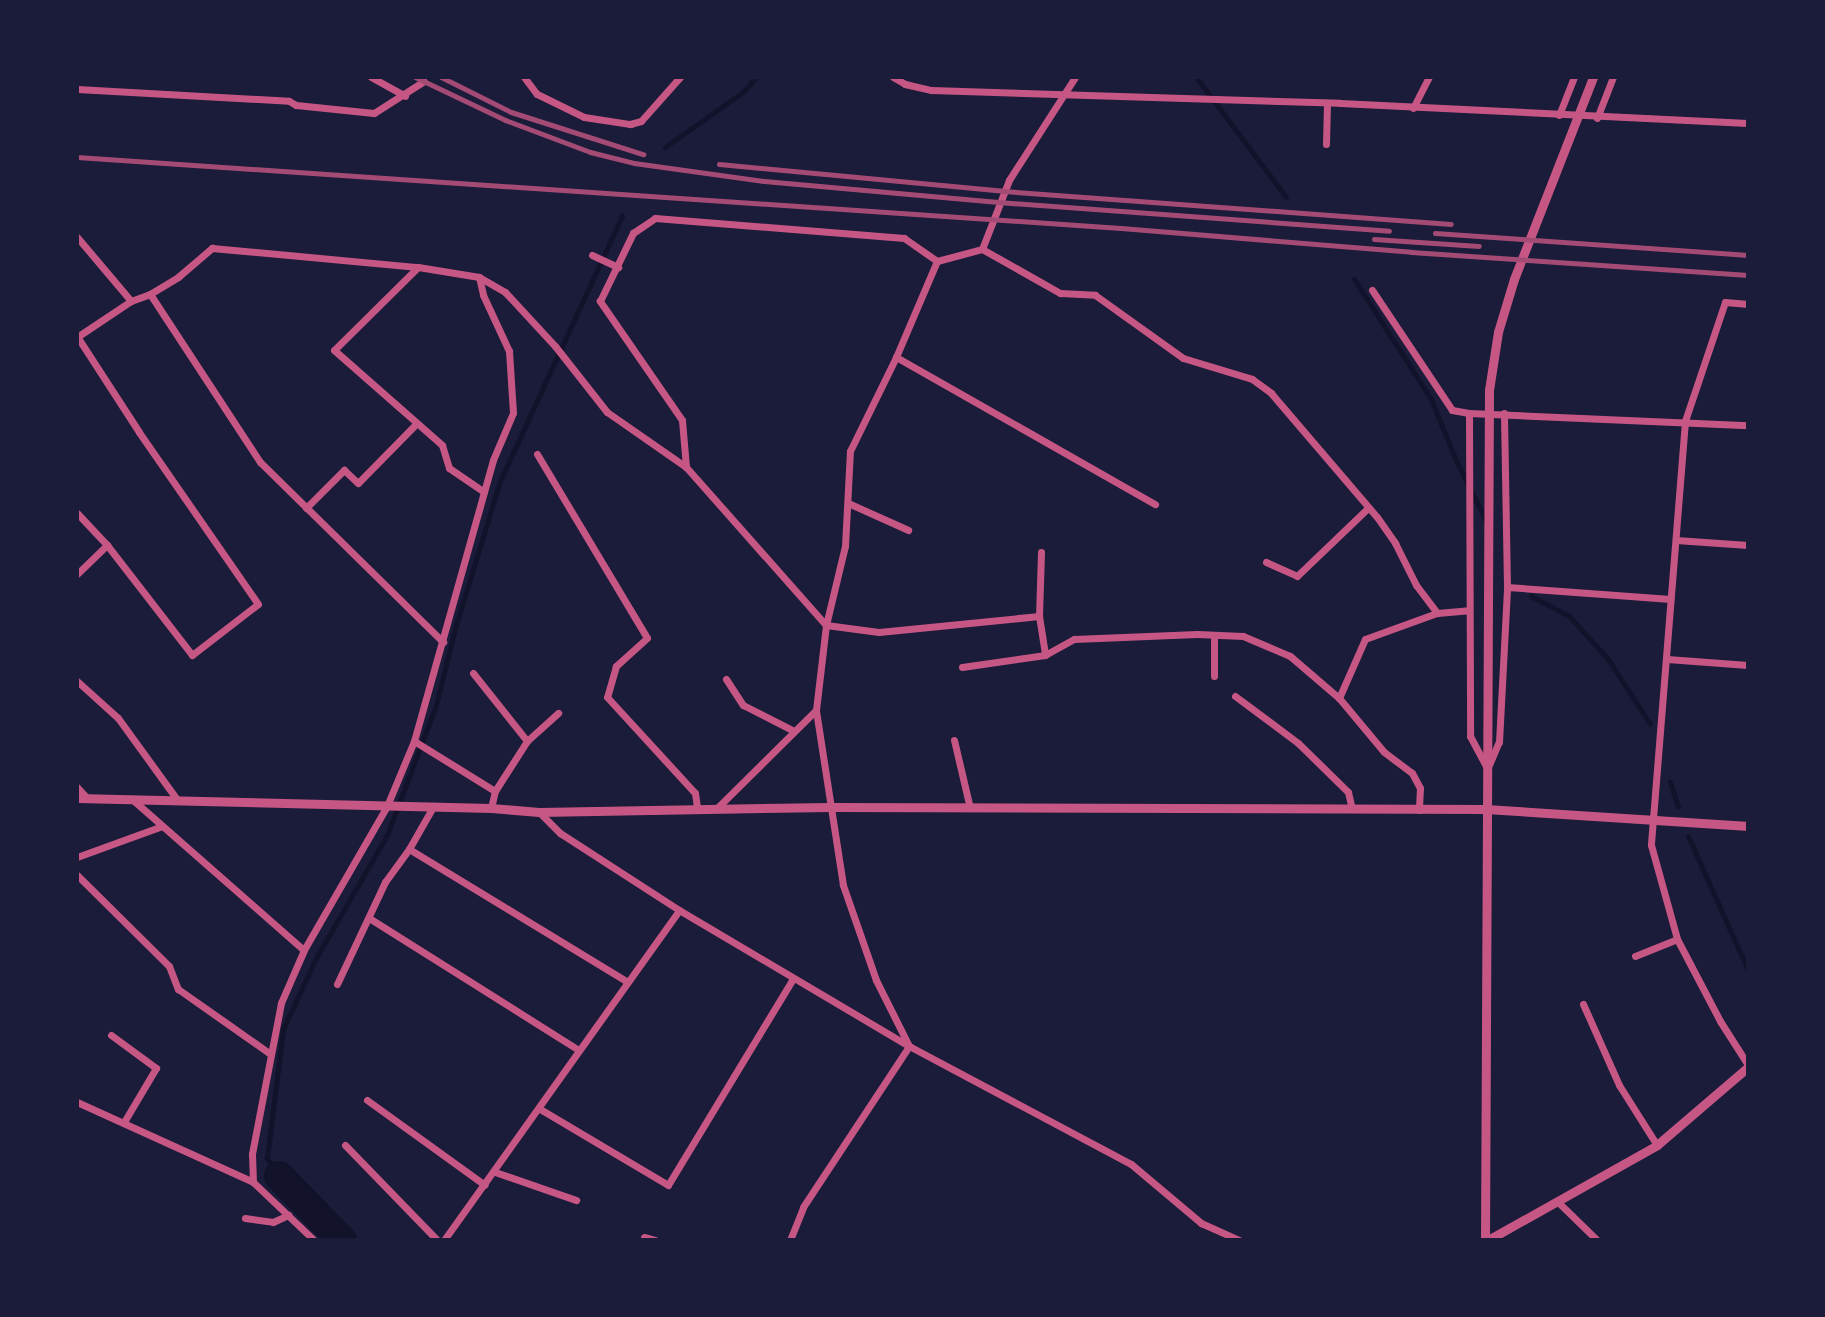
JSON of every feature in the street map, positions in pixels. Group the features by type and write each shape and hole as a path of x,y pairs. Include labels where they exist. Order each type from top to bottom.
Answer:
{"street":[{"path":"371,77 405,96"},
{"path":"524,77 537,94 584,117 630,124 641,121 680,77"},
{"path":"893,77 905,84 931,90 1202,98 1597,118 1748,122"},
{"path":"982,249 1009,180 1075,77"},
{"path":"1413,108 1429,77"},
{"path":"1559,115 1574,77"},
{"path":"1593,77 1514,279 1492,361 1486,723 1487,1240 1559,1203 1657,1145 1748,1066 1720,1021 1676,939 1651,845 1685,421 1725,302 1748,304"},
{"path":"1597,118 1613,77"},
{"path":"77,89 289,101 296,105 374,113 405,96 424,81"},
{"path":"1326,144 1327,103"},
{"path":"686,467 682,420 600,301 633,233 655,218 904,238 937,261 982,249 1060,293 1096,295 1183,358 1252,379 1271,393 1395,542 1416,585 1437,613"},
{"path":"77,237 131,301"},
{"path":"77,513 107,545 192,655 258,604 139,432 77,336 131,301 150,294 178,277 212,248 418,267 479,277 505,292 555,346 607,412 686,467 826,625 879,632 1039,616"},
{"path":"595,256 618,267"},
{"path":"909,1046 876,979 843,886 816,710 826,625 845,546 850,451 896,357 937,261"},
{"path":"418,267 334,351 442,445 449,468 484,492"},
{"path":"253,1182 252,1154 269,1053 281,1003 304,950 390,806 416,741 484,492 513,413 509,351 482,295 479,277"},
{"path":"1372,290 1452,410 1469,413 1748,425"},
{"path":"150,294 260,463 443,642"},
{"path":"896,357 1155,504"},
{"path":"1469,413 1470,736 1487,769"},
{"path":"1487,769 1499,742 1507,587 1504,413"},
{"path":"306,508 344,470 358,483 416,425"},
{"path":"537,454 647,638 616,666 607,697 695,793 697,808"},
{"path":"848,503 908,530"},
{"path":"1266,562 1297,576 1368,508"},
{"path":"1676,540 1748,545"},
{"path":"77,574 107,545"},
{"path":"1041,552 1039,616 1045,655"},
{"path":"1507,587 1671,599"},
{"path":"1339,698 1365,639 1437,613 1469,610"},
{"path":"1214,635 1214,676"},
{"path":"962,667 1045,655 1074,639 1243,636 1290,656 1339,698 1384,752 1412,774 1420,788 1419,810"},
{"path":"1667,660 1748,665"},
{"path":"474,673 527,741"},
{"path":"726,679 743,705 794,731"},
{"path":"77,681 118,718 178,802"},
{"path":"1235,696 1298,743 1348,792 1352,809"},
{"path":"717,808 816,710"},
{"path":"491,808 495,791 527,741 558,713"},
{"path":"954,740 970,808"},
{"path":"416,741 495,791"},
{"path":"77,787 82,798 491,808 539,812 831,807 1486,809 1748,825"},
{"path":"133,800 304,950"},
{"path":"337,984 385,882 409,849 433,807"},
{"path":"539,812 560,833 679,911 909,1046 1131,1164 1201,1223 1238,1240"},
{"path":"77,857 162,826"},
{"path":"409,849 628,982"},
{"path":"77,875 169,966 178,989 269,1053"},
{"path":"444,1240 540,1110 579,1050 679,911"},
{"path":"369,918 579,1050"},
{"path":"1634,956 1676,939"},
{"path":"540,1110 668,1185 793,979"},
{"path":"1583,1004 1619,1086 1657,1145"},
{"path":"111,1035 156,1068 124,1122"},
{"path":"790,1240 803,1207 909,1046"},
{"path":"368,1100 485,1185"},
{"path":"77,1102 253,1182 314,1240"},
{"path":"345,1145 437,1240"},
{"path":"495,1172 576,1200"},
{"path":"1559,1203 1597,1240"},
{"path":"245,1218 273,1222 288,1215"},
{"path":"644,1237 655,1240"}],"waterway":[{"path":"665,147 744,91 756,77"},
{"path":"1196,77 1286,197"},
{"path":"279,1176 267,1158 283,1029 316,958 387,835 436,705 456,625 500,481 622,216"},
{"path":"1354,279 1431,399 1454,456 1486,521"},
{"path":"1531,596 1569,616 1608,659 1650,724"},
{"path":"1670,782 1678,807"},
{"path":"1688,836 1748,970"},
{"path":"279,1176 342,1240"}],"railway":[{"path":"415,77 505,120 590,152 634,163 764,181 998,202 1389,231"},
{"path":"441,77 511,112 643,154"},
{"path":"77,157 1121,228 1411,252 1748,275"},
{"path":"719,164 1003,191 1451,224"},
{"path":"1435,233 1748,255"},
{"path":"1374,239 1479,246"}]}
